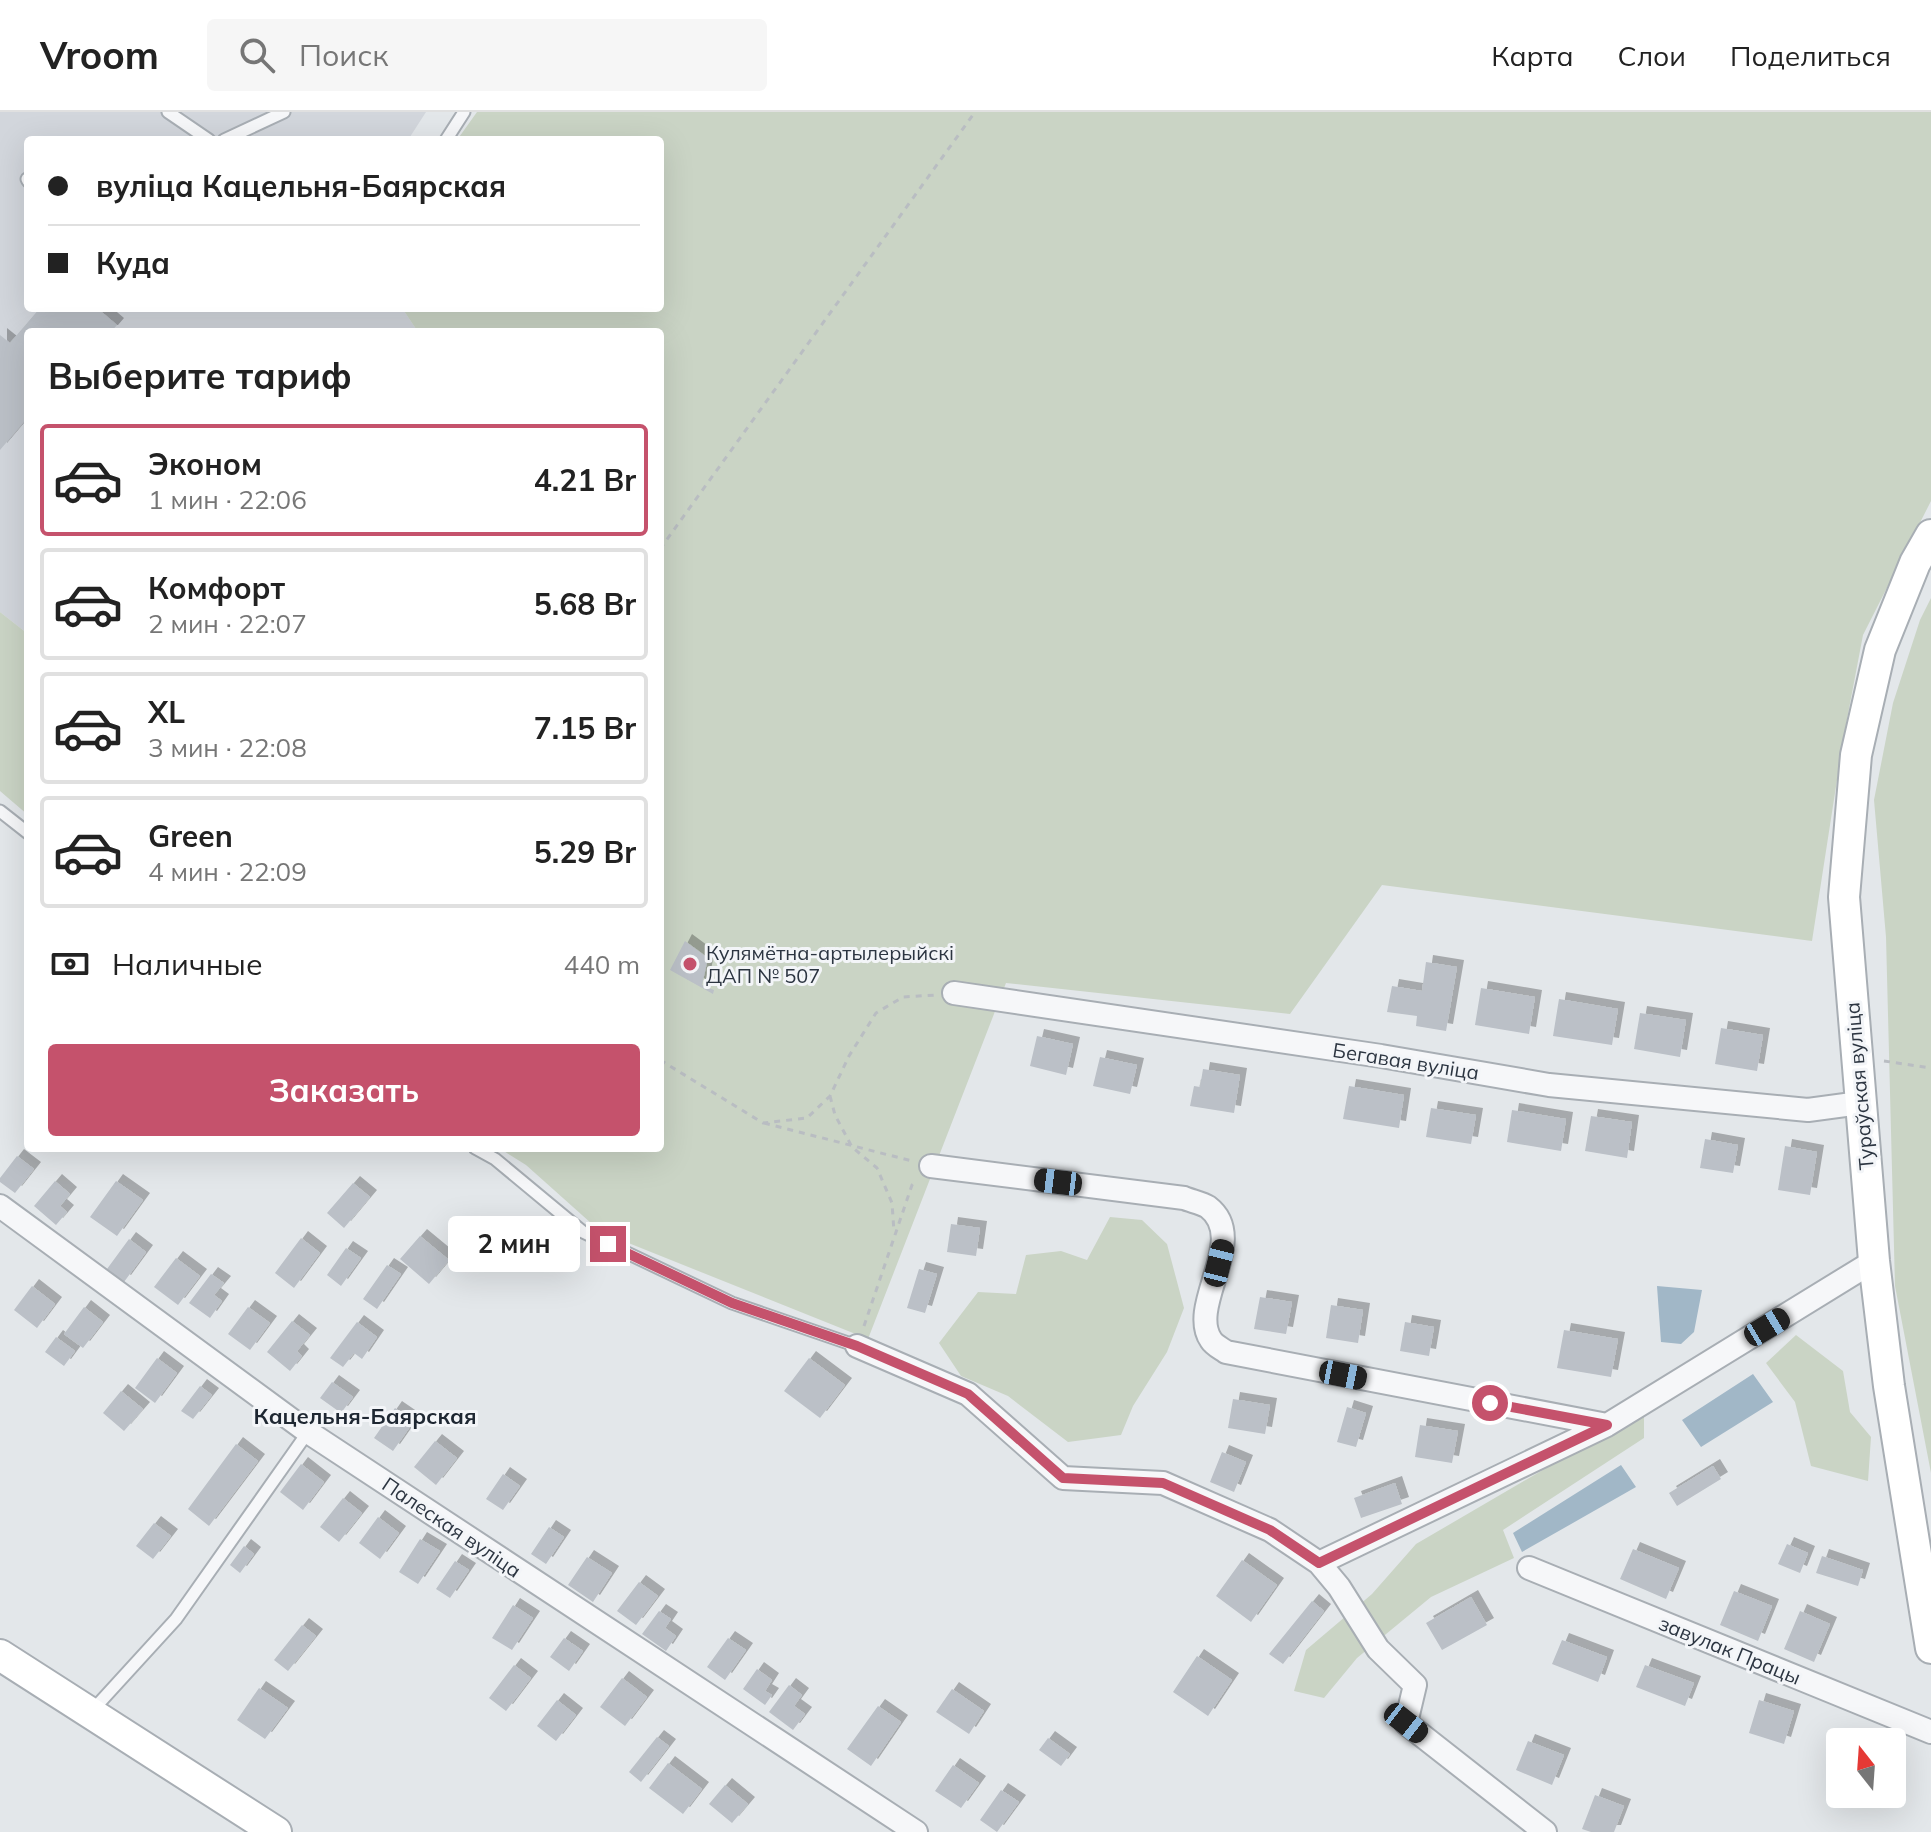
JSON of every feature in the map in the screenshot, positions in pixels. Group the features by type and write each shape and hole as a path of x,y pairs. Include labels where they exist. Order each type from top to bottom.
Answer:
{"street":[{"name":"Тураўская вуліца","path":"1931,535 1915,563 1880,650 1856,755 1844,897 1874,1261 1889,1386 1931,1648"},
{"name":"Бегавая вуліца","path":"954,993 1381,1056 1549,1085 1808,1110 1860,1103"},
{"path":"931,1166 1184,1198 1209,1208 1219,1222 1224,1243 1205,1323 1211,1341 1226,1352 1607,1425"},
{"name":"Палеская вуліца","path":"0,1206 308,1432 916,1832"},
{"path":"1319,1563 1607,1425 1874,1261"},
{"path":"857,1346 968,1394 1063,1478 1163,1483 1270,1530 1319,1563 1339,1587 1378,1649 1415,1685 1406,1723 1545,1832"},
{"name":"завулак Працы","path":"1529,1568 1931,1732"},
{"path":"0,1655 276,1832"}],"lane":[{"path":"168,112 203,136"},
{"path":"233,136 284,112"},
{"path":"449,136 464,112"},
{"path":"0,811 24,830"},
{"path":"482,1152 495,1159 583,1232 732,1303 857,1346"},
{"path":"91,1712 176,1619 308,1432"}],"path":[{"path":"664,543 975,112"},
{"path":"763,1123 807,1118 830,1096 849,1056 876,1013 903,997 954,993"},
{"path":"1856,1057 1931,1068"},
{"path":"664,1062 763,1123 931,1166"},
{"path":"830,1096 835,1115 852,1147 877,1168 892,1203 894,1235"},
{"path":"857,1346 912,1185 931,1166"}],"shaded area":[{"path":"0,112 426,112 411,136 24,136 24,312 405,312 415,328 24,328 24,631 0,612"}],"green space":[{"path":"477,112 1931,112 1931,501 1863,635 1812,941 1382,885 1290,1014 1006,983 868,1339 601,1232 526,1165 505,1152 664,1152 664,328 415,328 405,312 664,312 664,136 460,136"},
{"path":"1931,598 1931,1473 1895,1286 1886,937 1874,800 1893,703 1920,620"},
{"path":"0,612 24,631 24,812 0,791"},
{"path":"1110,1217 1142,1220 1167,1244 1184,1308 1167,1352 1133,1406 1121,1435 1068,1442 1008,1396 961,1376 939,1343 978,1292 1016,1294 1026,1255 1061,1251 1087,1260"},
{"path":"1796,1335 1843,1371 1850,1412 1871,1437 1868,1481 1811,1466 1795,1402 1766,1363"},
{"path":"1644,1411 1644,1438 1503,1530 1514,1558 1431,1597 1357,1658 1324,1698 1294,1691 1306,1650 1372,1594 1416,1544"}],"water":[{"path":"1657,1286 1702,1290 1694,1332 1681,1344 1661,1342"},
{"path":"1753,1374 1773,1402 1701,1447 1682,1420"},
{"path":"1621,1465 1636,1487 1522,1552 1513,1533"}],"building":[{"path":"37,312 102,312 117,325 114,328 24,328 24,422 0,450 0,335 10,343"},
{"name":"Кулямётна-артылерыйскі ДАП № 507","path":"685,941 708,958 702,985 714,990 713,994 670,970"},
{"path":"1426,962 1457,967 1446,1031 1416,1026 1417,1016 1387,1012 1392,986 1422,991"},
{"path":"1481,988 1535,997 1529,1034 1475,1025"},
{"path":"1559,999 1618,1009 1612,1045 1553,1036"},
{"path":"1640,1013 1686,1020 1680,1057 1634,1049"},
{"path":"1721,1028 1763,1035 1757,1071 1715,1064"},
{"path":"1037,1036 1073,1044 1066,1075 1030,1066"},
{"path":"1100,1057 1137,1065 1130,1094 1093,1086"},
{"path":"1203,1069 1240,1075 1234,1113 1190,1106 1194,1086 1200,1087"},
{"path":"1349,1086 1404,1095 1399,1128 1343,1119"},
{"path":"1431,1108 1476,1115 1471,1144 1426,1137"},
{"path":"1512,1110 1566,1119 1561,1151 1507,1142"},
{"path":"1591,1116 1632,1122 1627,1158 1585,1151"},
{"path":"1705,1139 1738,1145 1733,1173 1700,1168"},
{"path":"1785,1146 1817,1152 1810,1195 1778,1190"},
{"path":"17,1156 34,1169 15,1193 0,1182 0,1178"},
{"path":"55,1181 70,1194 60,1206 67,1212 56,1225 34,1206"},
{"path":"116,1181 143,1200 117,1236 90,1217"},
{"path":"353,1183 370,1197 344,1228 327,1213"},
{"path":"951,1224 980,1228 976,1256 947,1252"},
{"path":"420,1236 449,1260 429,1284 400,1259"},
{"path":"301,1238 320,1253 294,1288 275,1273"},
{"path":"129,1239 146,1252 124,1282 107,1269"},
{"path":"346,1248 361,1258 341,1286 327,1275"},
{"path":"176,1258 200,1276 178,1305 154,1287"},
{"path":"387,1265 401,1274 377,1309 363,1299"},
{"path":"919,1269 937,1274 925,1313 907,1308"},
{"path":"211,1274 224,1283 214,1295 222,1301 210,1318 189,1303"},
{"path":"32,1286 55,1304 37,1328 14,1310"},
{"path":"1260,1297 1292,1302 1286,1334 1254,1329"},
{"path":"1331,1305 1363,1310 1358,1343 1326,1338"},
{"path":"84,1307 103,1322 83,1348 64,1334"},
{"path":"248,1307 270,1323 250,1350 228,1334"},
{"path":"292,1321 310,1335 297,1351 302,1356 290,1371 267,1352"},
{"path":"357,1322 377,1337 362,1359 354,1353 343,1367 330,1358"},
{"path":"1405,1322 1434,1327 1429,1356 1400,1351"},
{"path":"1564,1330 1618,1339 1611,1377 1557,1368"},
{"path":"56,1337 75,1351 64,1366 45,1352"},
{"path":"157,1358 177,1373 155,1403 135,1388"},
{"path":"809,1358 845,1385 820,1418 784,1391"},
{"path":"332,1382 353,1397 341,1413 320,1398"},
{"path":"200,1386 212,1395 193,1419 181,1411"},
{"path":"121,1391 143,1409 124,1431 103,1413"},
{"path":"1233,1399 1270,1405 1265,1434 1228,1428"},
{"path":"1347,1407 1366,1413 1356,1447 1337,1442"},
{"path":"395,1408 414,1421 393,1451 374,1438"},
{"path":"1420,1425 1458,1431 1452,1463 1415,1457"},
{"path":"435,1441 457,1458 436,1485 414,1467"},
{"path":"236,1444 258,1461 209,1526 188,1509"},
{"path":"1222,1452 1246,1462 1234,1492 1210,1482"},
{"path":"301,1464 324,1482 303,1510 280,1492"},
{"path":"1713,1466 1721,1479 1677,1506 1669,1493"},
{"path":"503,1474 520,1486 503,1510 486,1499"},
{"path":"1395,1483 1402,1504 1361,1518 1354,1498"},
{"path":"343,1498 362,1513 339,1542 320,1527"},
{"path":"378,1517 399,1533 380,1559 359,1543"},
{"path":"154,1523 171,1536 153,1559 136,1546"},
{"path":"549,1527 564,1537 546,1564 531,1554"},
{"path":"420,1539 440,1551 418,1584 399,1572"},
{"path":"1787,1544 1808,1553 1800,1573 1778,1564"},
{"path":"244,1546 254,1554 240,1573 230,1565"},
{"path":"1633,1549 1679,1568 1666,1599 1620,1579"},
{"path":"1822,1556 1863,1570 1858,1586 1816,1573"},
{"path":"587,1557 612,1573 593,1602 568,1585"},
{"path":"1242,1560 1277,1585 1251,1622 1216,1596"},
{"path":"455,1561 469,1570 450,1598 436,1589"},
{"path":"639,1582 658,1596 636,1625 617,1611"},
{"path":"1734,1591 1772,1606 1758,1641 1720,1625"},
{"path":"1471,1597 1487,1625 1442,1650 1426,1623"},
{"path":"1312,1601 1324,1611 1283,1664 1269,1654"},
{"path":"513,1605 533,1618 512,1650 492,1638"},
{"path":"659,1611 671,1619 665,1628 676,1636 666,1651 642,1634"},
{"path":"1800,1611 1830,1624 1814,1662 1784,1649"},
{"path":"302,1625 316,1636 288,1671 274,1660"},
{"path":"564,1638 583,1651 569,1671 550,1657"},
{"path":"728,1638 746,1650 725,1680 707,1667"},
{"path":"1562,1640 1607,1657 1598,1682 1552,1664"},
{"path":"1197,1656 1232,1680 1208,1716 1173,1692"},
{"path":"514,1665 531,1678 506,1711 489,1698"},
{"path":"1645,1665 1694,1683 1685,1706 1636,1687"},
{"path":"757,1669 772,1680 765,1691 772,1695 765,1705 743,1689"},
{"path":"622,1678 647,1697 625,1726 600,1707"},
{"path":"789,1685 802,1695 794,1706 805,1714 793,1730 769,1712"},
{"path":"259,1688 288,1708 265,1739 237,1720"},
{"path":"952,1689 984,1711 969,1734 936,1712"},
{"path":"557,1700 576,1715 556,1741 537,1726"},
{"path":"1759,1700 1794,1711 1784,1744 1749,1733"},
{"path":"878,1706 901,1722 871,1766 847,1749"},
{"path":"657,1737 669,1746 641,1782 629,1772"},
{"path":"1048,1738 1070,1754 1061,1766 1039,1750"},
{"path":"1528,1741 1564,1755 1552,1785 1516,1770"},
{"path":"668,1763 702,1789 683,1814 649,1788"},
{"path":"953,1765 979,1783 961,1808 935,1791"},
{"path":"725,1785 748,1804 732,1823 709,1804"},
{"path":"1001,1790 1019,1802 997,1832 980,1820"},
{"path":"1595,1795 1624,1806 1614,1832 1582,1829"}],"place":[{"name":"Кулямётна-артылерыйскі ДАП № 507","path":"690,964"}],"district":[{"name":"Кацельня-Баярская","path":"365,1416"}],"route":[{"path":"608,1244 732,1303 857,1346 968,1394 1063,1478 1163,1483 1270,1530 1319,1563 1607,1425 1490,1403"}]}
